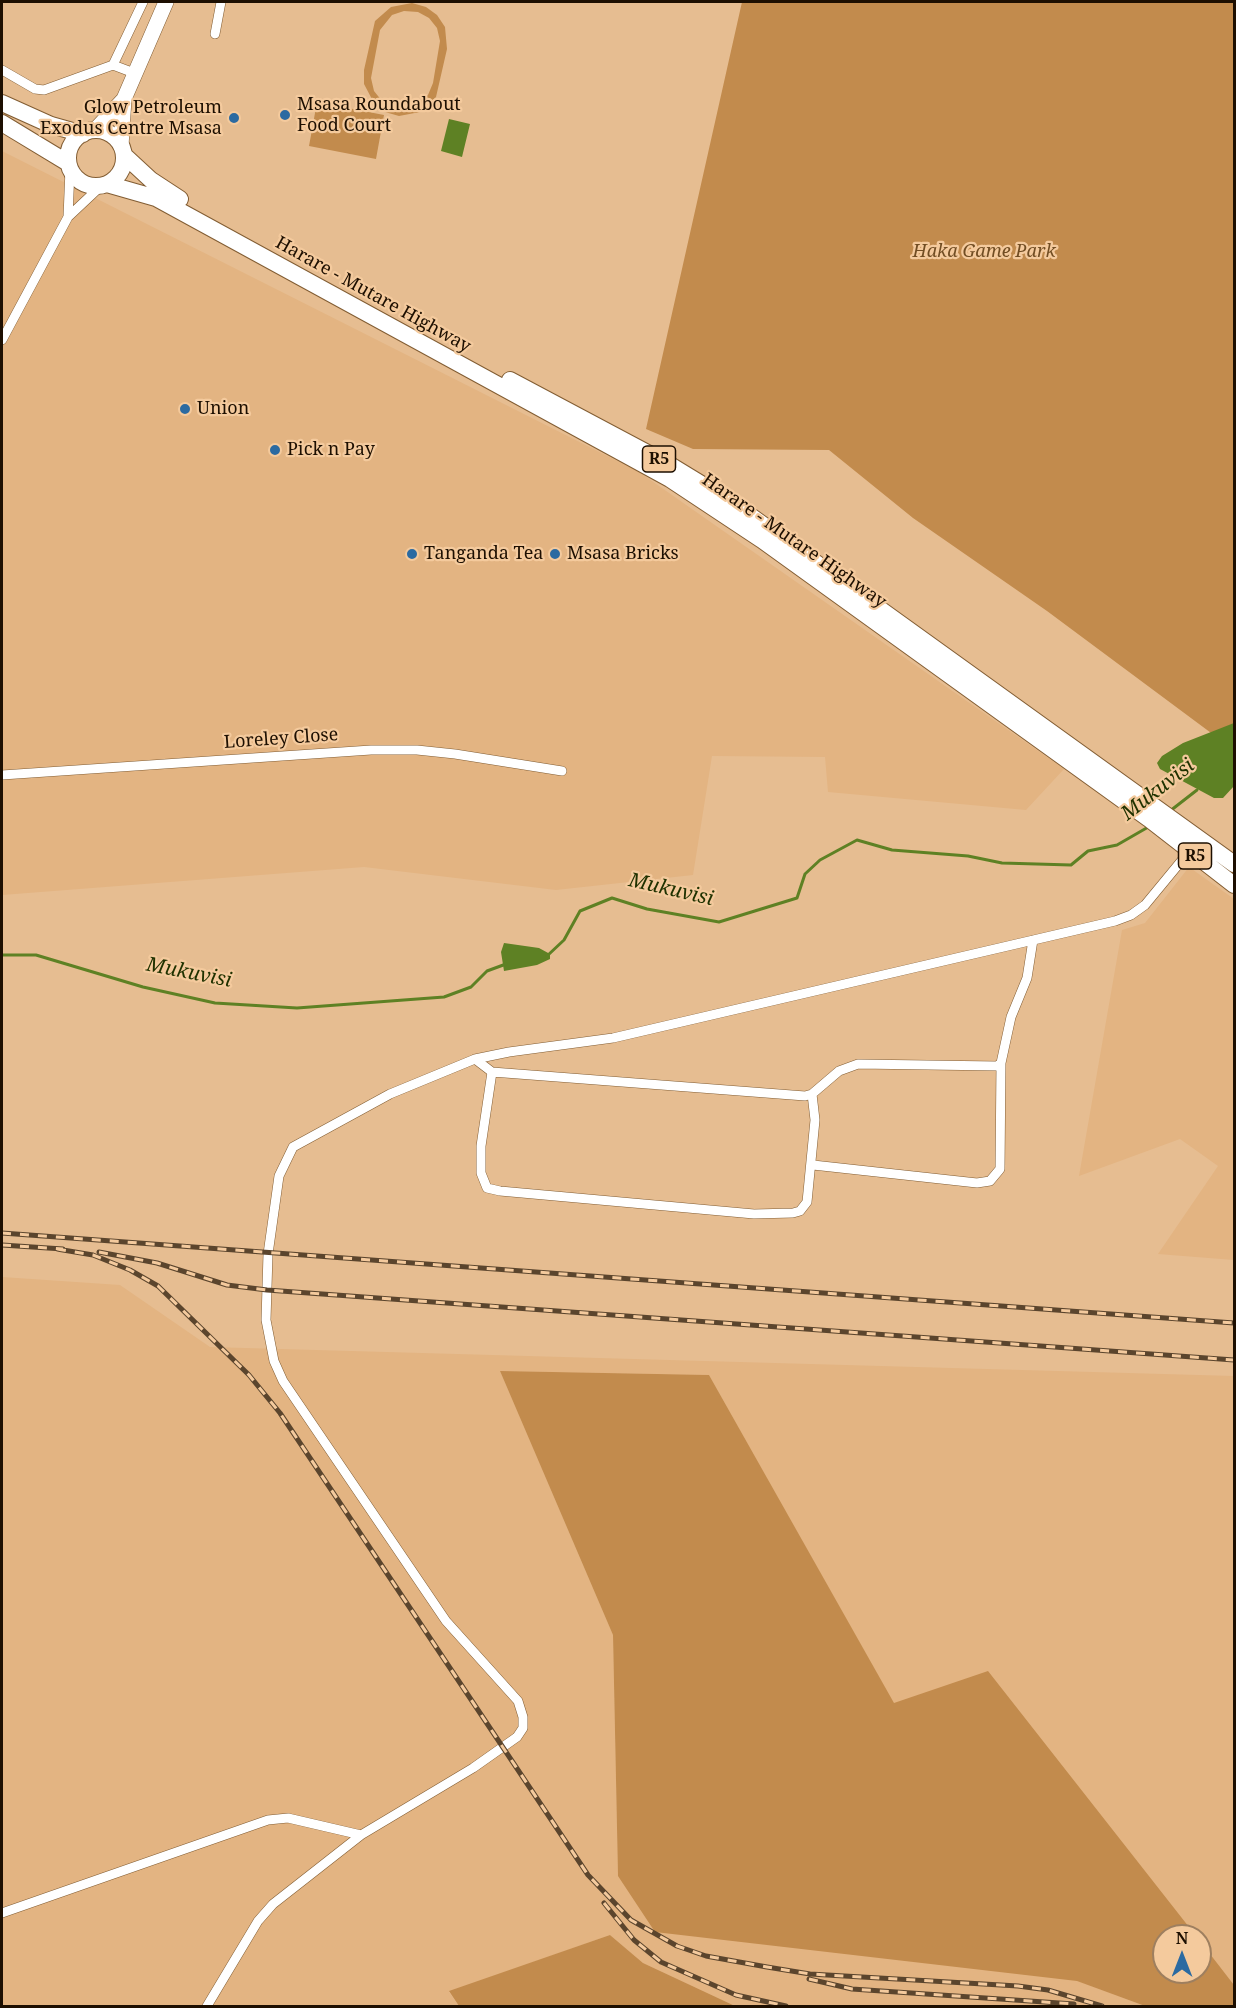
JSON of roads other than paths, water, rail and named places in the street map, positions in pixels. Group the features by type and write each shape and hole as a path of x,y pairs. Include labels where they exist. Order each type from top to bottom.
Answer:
{"highway":[{"name":"R5","path":"2,103 51,125 112,136 122,150"},
{"name":"R5","path":"2,123 69,166 82,183 104,185"},
{"path":"69,166 71,146 89,132"},
{"path":"104,185 118,176 122,150"},
{"name":"Harare - Mutare Highway","path":"122,150 164,190 400,321 669,465 734,504 1160,818 1194,845 1234,885"},
{"name":"Harare - Mutare Highway","path":"104,185 156,198 669,479 762,540 1160,818"},
{"name":"Harare - Mutare Highway","path":"1194,845 1234,864"}],"main road":[{"path":"89,132 123,99 166,2"},
{"path":"122,150 123,99"}],"street":[{"path":"2,70 35,89 44,90 113,65 143,2"},
{"path":"215,34 221,2"},
{"path":"113,65 134,74"},
{"path":"68,217 69,166"},
{"path":"2,340 68,217 104,185"},
{"name":"Loreley Close","path":"2,775 371,750 417,750 562,771"},
{"path":"207,2007 258,1921 273,1904 361,1835 503,1748 517,1737 523,1728 523,1717 518,1701 446,1621 283,1381 274,1361 266,1320 268,1254 279,1176 289,1152 300,1141 410,1084 475,1059 509,1052 613,1038 1093,927 1137,912 1167,881 1194,845"},
{"path":"813,1165 977,1183 990,1181 1000,1169 1001,1063 1014,1007 1027,978 1033,940"},
{"path":"475,1059 492,1072 794,1095 813,1094 834,1075 858,1064 978,1067 1001,1063"},
{"path":"492,1072 481,1146 484,1185 492,1190 663,1206 784,1214 800,1211 807,1202 813,1165 815,1119 813,1094"},
{"path":"2,1913 268,1820 288,1818 361,1835"}],"waterway":[{"name":"Mukuvisi","path":"1170,811 1197,790"},
{"name":"Mukuvisi","path":"547,956 564,940 580,911 612,898 647,909 719,922 797,898 805,874 820,860 857,840 892,850 968,856 1002,863 1071,865 1088,851 1117,845 1150,826"},
{"name":"Mukuvisi","path":"2,955 36,955 143,987 215,1003 297,1008 444,997 471,987 487,971 506,964"}],"railway":[{"path":"2,1233 1234,1323"},
{"path":"2,1245 63,1249"},
{"path":"57,1249 93,1255 130,1270 158,1286 249,1375 280,1413 588,1875 631,1920 677,1946 706,1956 810,1974 1018,1986 1048,1990 1102,2006"},
{"path":"99,1252 157,1263 227,1285 267,1290 1234,1360"},
{"path":"604,1903 634,1940 661,1962 736,1995 786,2006"},
{"path":"809,1979 852,1989 1074,2004"}],"place":[{"name":"Msasa Roundabout Food Court","path":"285,115"},
{"name":"Glow Petroleum Exodus Centre Msasa","path":"234,118"},
{"name":"Union","path":"185,409"},
{"name":"Pick n Pay","path":"275,450"},
{"name":"Tanganda Tea","path":"412,554"},
{"name":"Msasa Bricks","path":"555,554"}],"park label":[{"name":"Haka Game Park","path":"984,252"}]}
